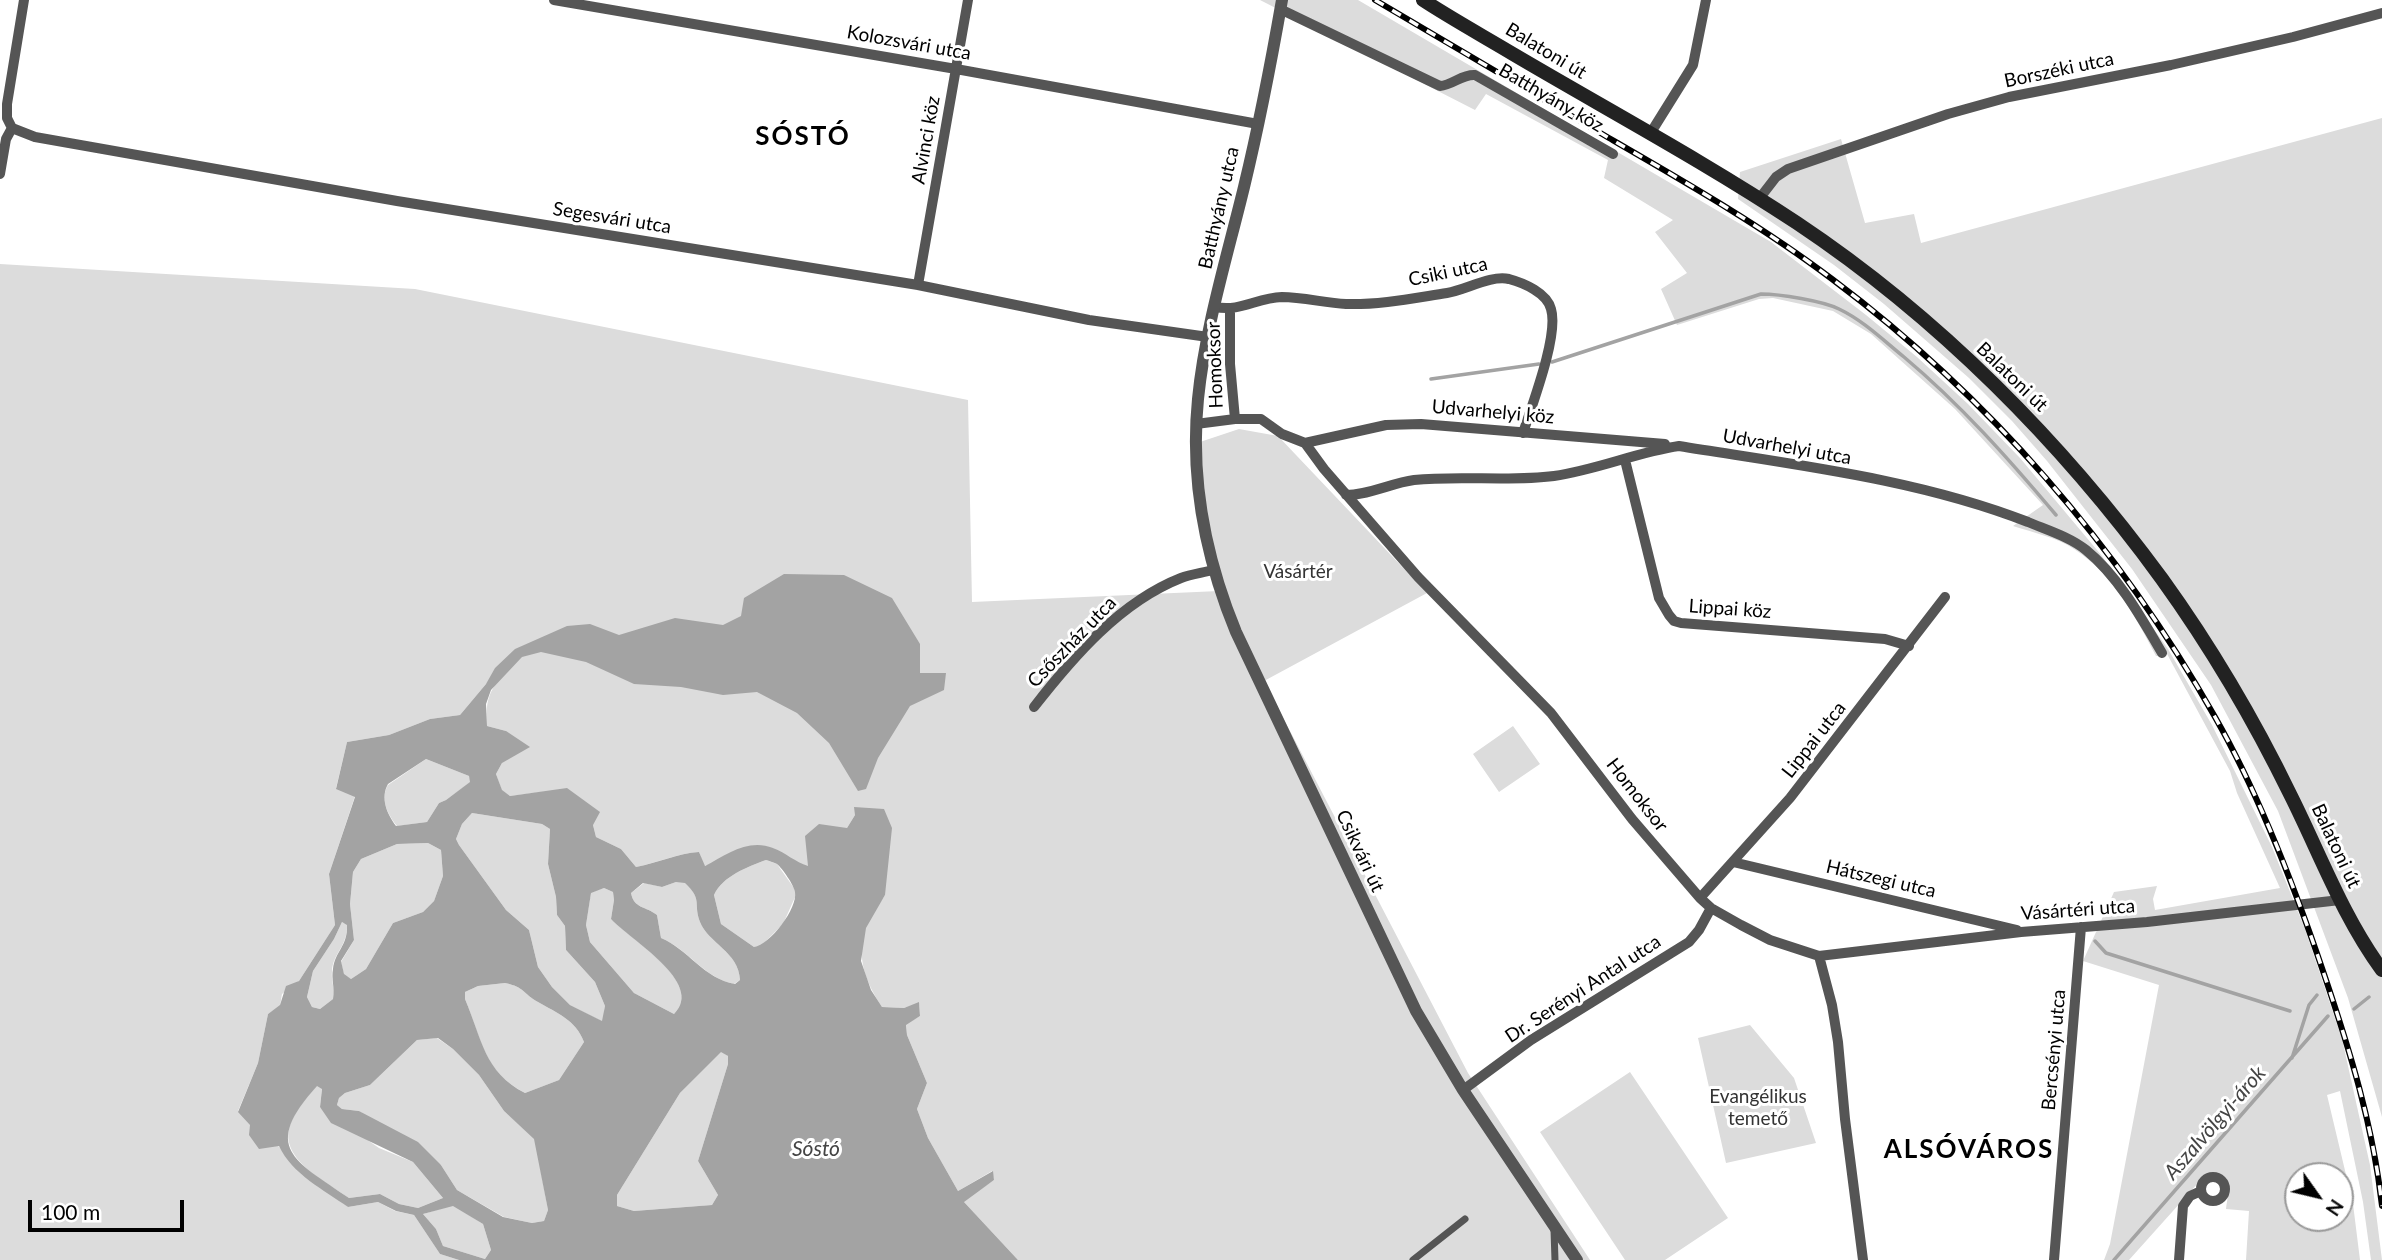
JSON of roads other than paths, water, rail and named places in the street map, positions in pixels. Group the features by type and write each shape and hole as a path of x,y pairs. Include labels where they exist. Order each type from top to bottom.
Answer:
{"main road":[{"name":"Balatoni út","path":"1423,0 1759,199 1839,253 1930,326 2026,416 2108,509 2164,582 2224,674 2262,739 2334,901 2382,970"}],"street":[{"path":"0,174 6,139 12,128 7,118 7,104 24,0"},
{"name":"Kolozsvári utca","path":"554,0 1258,124"},
{"name":"Alvinci köz","path":"918,285 968,0"},
{"path":"1650,134 1693,65 1706,0"},
{"name":"Batthyány utca","path":"1196,424 1208,337 1258,124 1281,4"},
{"name":"Batthyány köz","path":"1281,4 1440,86 1475,75 1613,154"},
{"name":"Borszéki utca","path":"1759,199 1776,177 1788,169 1948,114 2033,92 2171,65 2279,40 2382,13"},
{"name":"Segesvári utca","path":"12,128 34,137 383,199 918,285 1089,320 1208,337"},
{"name":"Csiki utca","path":"1215,307 1230,310 1284,297 1346,304 1392,301 1466,289 1498,279 1508,279 1529,287 1544,296 1551,306 1553,319 1546,356 1523,433"},
{"name":"Homoksor","path":"1230,310 1230,364 1235,419"},
{"name":"Homoksor","path":"1196,424 1261,419 1282,434 1306,443 1346,495 1419,577 1551,713 1639,828 1700,898 1711,908 1770,940 1819,956"},
{"name":"Csikvári út","path":"1196,424 1199,494 1213,570 1236,632 1387,953 1422,1021 1463,1090 1577,1260"},
{"name":"Udvarhelyi köz","path":"1306,443 1386,425 1442,424 1679,446"},
{"name":"Udvarhelyi utca","path":"1346,495 1413,481 1546,477 1679,446 1870,479 1991,508 2065,537 2089,553 2123,592 2162,653"},
{"name":"Lippai köz","path":"1625,460 1658,598 1674,621 1885,639 1909,646"},
{"name":"Csőszház utca","path":"1034,707 1077,656 1132,606 1182,578 1213,570"},
{"name":"Lippai utca","path":"1700,898 1790,798 1945,597"},
{"name":"Hátszegi utca","path":"1733,863 2021,932"},
{"name":"Vásártéri utca","path":"1819,956 2021,932 2147,922 2334,901"},
{"name":"Dr. Serényi Antal utca","path":"1463,1090 1531,1040 1689,942 1711,908"},
{"name":"Bercsényi utca","path":"2054,1260 2081,927"},
{"path":"1819,956 1832,1005 1838,1042 1844,1119 1863,1260"},
{"path":"2179,1260 2183,1206 2190,1196 2201,1191"},
{"path":"1413,1260 1465,1219"},
{"path":"1554,1226 1555,1260"}],"water":[{"name":"Sóstó","path":"784,574 844,575 892,598 920,644 920,673 946,673 944,690 910,706 878,758 866,789 858,791 829,743 797,713 757,692 723,695 681,687 634,684 586,662 541,652 522,657 491,690 486,704 487,726 506,731 530,747 502,763 496,774 502,790 510,796 567,788 600,812 593,825 596,837 621,849 636,867 699,852 705,866 737,849 755,845 773,848 808,866 805,836 819,824 847,828 855,815 854,807 884,809 892,828 885,895 866,928 861,961 871,990 882,1007 904,1008 919,1002 920,1016 906,1025 907,1035 927,1083 917,1109 928,1138 958,1191 993,1171 994,1180 964,1202 1018,1260 459,1260 440,1254 414,1215 396,1211 378,1202 348,1207 300,1173 279,1146 259,1149 249,1135 250,1125 238,1112 258,1063 268,1014 280,1005 286,986 299,981 335,925 329,874 355,797 336,789 347,742 389,735 430,719 460,715 486,684 495,668 515,649 567,626 590,624 619,635 675,618 723,625 741,616 744,598","holes":["426,759 469,776 470,782 439,803 427,822 396,826 386,806 388,784","472,813 542,824 550,829 548,864 556,897 557,915 565,926 566,950 595,982 605,1006 602,1021 570,1005 552,987 538,967 529,930 506,910 456,839 462,824","428,843 441,850 443,876 434,901 423,912 393,923 366,969 351,979 344,974 341,961 354,940 350,904 353,872 361,859 397,844","766,860 777,864 795,892 792,907 782,925 768,940 754,947 721,924 714,895 729,877","676,882 685,883 696,898 700,922 709,936 734,962 740,980 735,984 714,976 680,949 661,938 657,915 638,905 631,893 643,883 662,887","604,888 613,892 611,919 661,962 680,989 681,1002 674,1014 634,993 590,942 586,925 591,893","342,922 347,925 347,932 334,963 333,999 320,1009 312,1007 307,997 313,971","505,983 512,985 565,1018 581,1034 584,1042 559,1080 525,1093 511,1085 492,1065 465,999 465,992 478,986","438,1038 453,1049 479,1075 504,1111 534,1139 548,1210 544,1221 532,1223 503,1217 457,1190 441,1165 418,1142 359,1111 342,1109 337,1105 339,1098 345,1093 370,1085 417,1040","721,1052 728,1056 728,1064 698,1161 718,1195 712,1205 634,1211 617,1206 617,1195 680,1093","317,1086 322,1089 320,1107 331,1123 413,1162 443,1198 418,1208 399,1204 380,1194 349,1198 300,1162 291,1151 288,1139 291,1124 300,1107","453,1206 483,1224 491,1250 485,1259 443,1246 436,1229 423,1214"]}],"waterway":[{"path":"1552,362 1761,294 1823,303 1839,309 1865,325 1925,375 1983,433 2056,515"},
{"path":"1431,379 1539,364"},
{"path":"2095,941 2106,953 2290,1011"},
{"name":"Aszalvölgyi-árok","path":"2292,1058 2309,1005 2317,995"},
{"path":"2354,1009 2369,997"},
{"name":"Aszalvölgyi-árok","path":"2114,1260 2328,1016"}],"railway":[{"path":"1375,0 1694,188 1751,223 1832,279 1889,324 1944,373 2046,478 2137,593 2177,654 2215,717 2262,810 2289,876 2343,1031 2367,1117 2382,1206"}],"district":[{"name":"SÓSTÓ","path":"803,137"},
{"name":"ALSÓVÁROS","path":"1969,1150"}],"park label":[{"name":"Vásártér","path":"1298,572"},
{"name":"Evangélikus temető","path":"1758,1108"}]}
